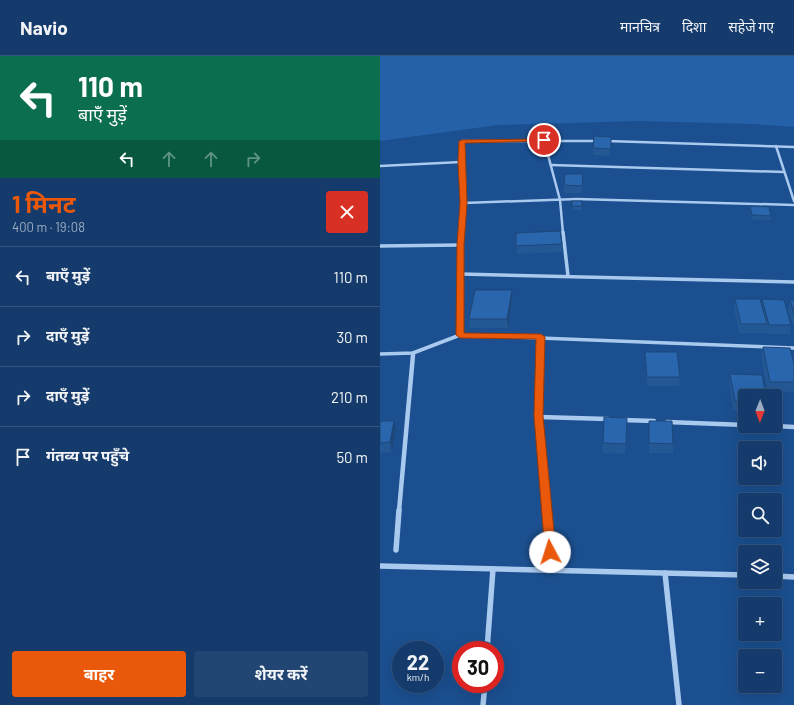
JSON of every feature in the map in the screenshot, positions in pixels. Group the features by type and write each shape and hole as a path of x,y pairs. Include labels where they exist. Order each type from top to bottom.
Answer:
{"street":[{"path":"544,140 560,200 568,276"},
{"path":"460,335 461,245 464,203 461,162 462,141 544,140 794,147"},
{"path":"776,146 794,201"},
{"path":"380,166 461,162"},
{"path":"551,166 784,172"},
{"path":"464,203 560,200 794,205"},
{"path":"380,246 461,245"},
{"path":"461,274 794,282"},
{"path":"380,354 413,353 460,335 794,348"},
{"path":"541,337 539,416 550,552"},
{"path":"396,550 413,353"},
{"path":"539,416 610,419"},
{"path":"618,420 738,425"},
{"path":"782,426 794,427"},
{"path":"380,566 738,576"},
{"path":"488,641 493,569"},
{"path":"665,574 679,705"},
{"path":"782,576 794,577"},
{"path":"483,705 484,693"}],"shaded area":[{"path":"380,56 794,56 794,127 753,124 638,121 498,125 380,141"}],"building":[{"path":"594,136 611,137 611,149 593,148"},
{"path":"565,174 583,174 582,186 564,185"},
{"path":"572,201 582,201 582,206 572,206"},
{"path":"750,206 769,207 771,216 752,215"},
{"path":"560,231 562,244 516,246 516,233"},
{"path":"475,290 512,290 507,319 469,319"},
{"path":"735,299 760,299 767,324 741,324"},
{"path":"762,299 784,300 791,325 769,325"},
{"path":"790,300 794,300 794,314"},
{"path":"763,347 790,348 794,364 794,382 770,382"},
{"path":"645,352 677,352 680,377 647,377"},
{"path":"730,374 762,375 765,389 738,389 738,401 735,401"},
{"path":"604,417 627,418 626,444 603,443"},
{"path":"380,421 394,421 390,442 380,443"},
{"path":"649,421 672,421 673,444 649,443"}],"route":[{"path":"544,140 462,141 461,162 464,203 461,245 460,335 541,337 539,416 550,552"}]}
